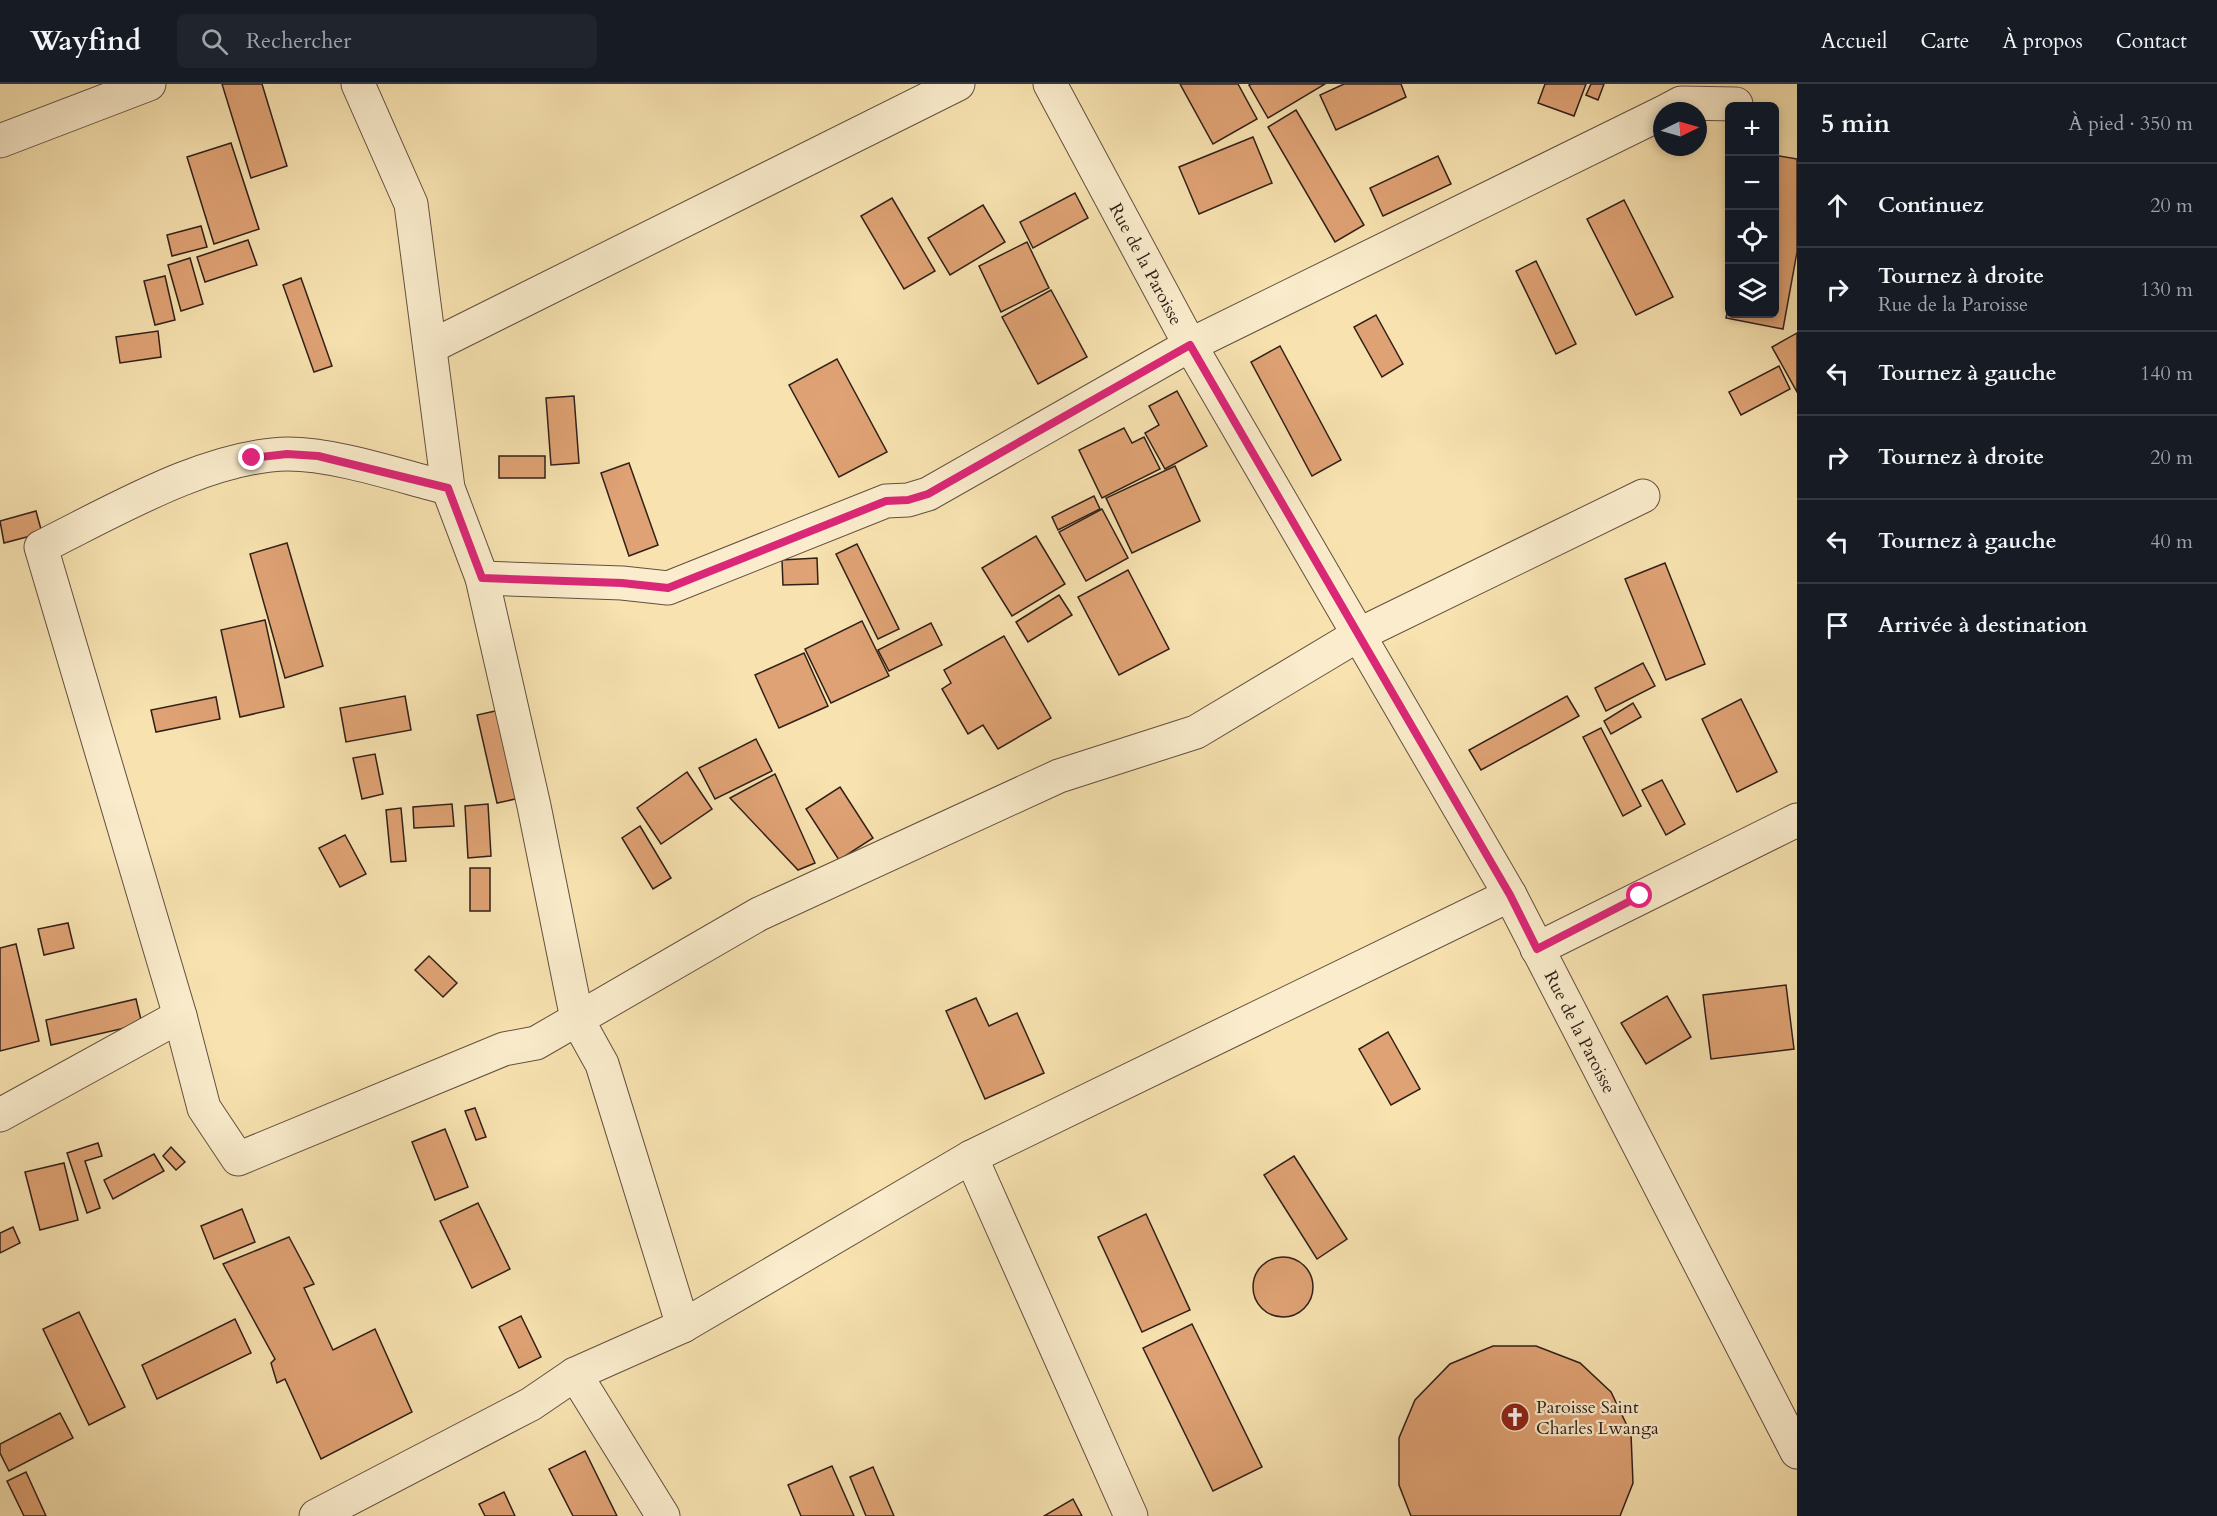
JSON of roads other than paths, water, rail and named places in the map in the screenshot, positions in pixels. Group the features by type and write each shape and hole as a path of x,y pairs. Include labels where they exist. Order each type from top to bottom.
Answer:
{"street":[{"path":"0,141 149,84"},
{"path":"358,84 411,204 448,488 482,578 534,806 577,1019 602,1064 683,1326"},
{"path":"430,346 958,84"},
{"name":"Rue de la Paroisse","path":"1050,84 1190,345 1510,895 1797,1452"},
{"path":"1707,103 1725,104"},
{"path":"482,578 622,583 668,588 886,501 908,500 928,494 1190,345 1653,117"},
{"path":"448,488 318,456 287,454 252,458 184,478 41,547 180,1016 204,1108 238,1159 504,1049 536,1044 781,904 1059,776 1196,732 1358,635 1643,496"},
{"path":"1537,949 1797,820"},
{"path":"316,1516 531,1404 575,1374 683,1326 971,1157 1510,895"},
{"path":"0,1115 180,1016"},
{"path":"971,1157 1131,1516"},
{"path":"575,1374 663,1516"}],"place":[{"name":"Paroisse Saint Charles Lwanga","path":"1515,1417"}]}
